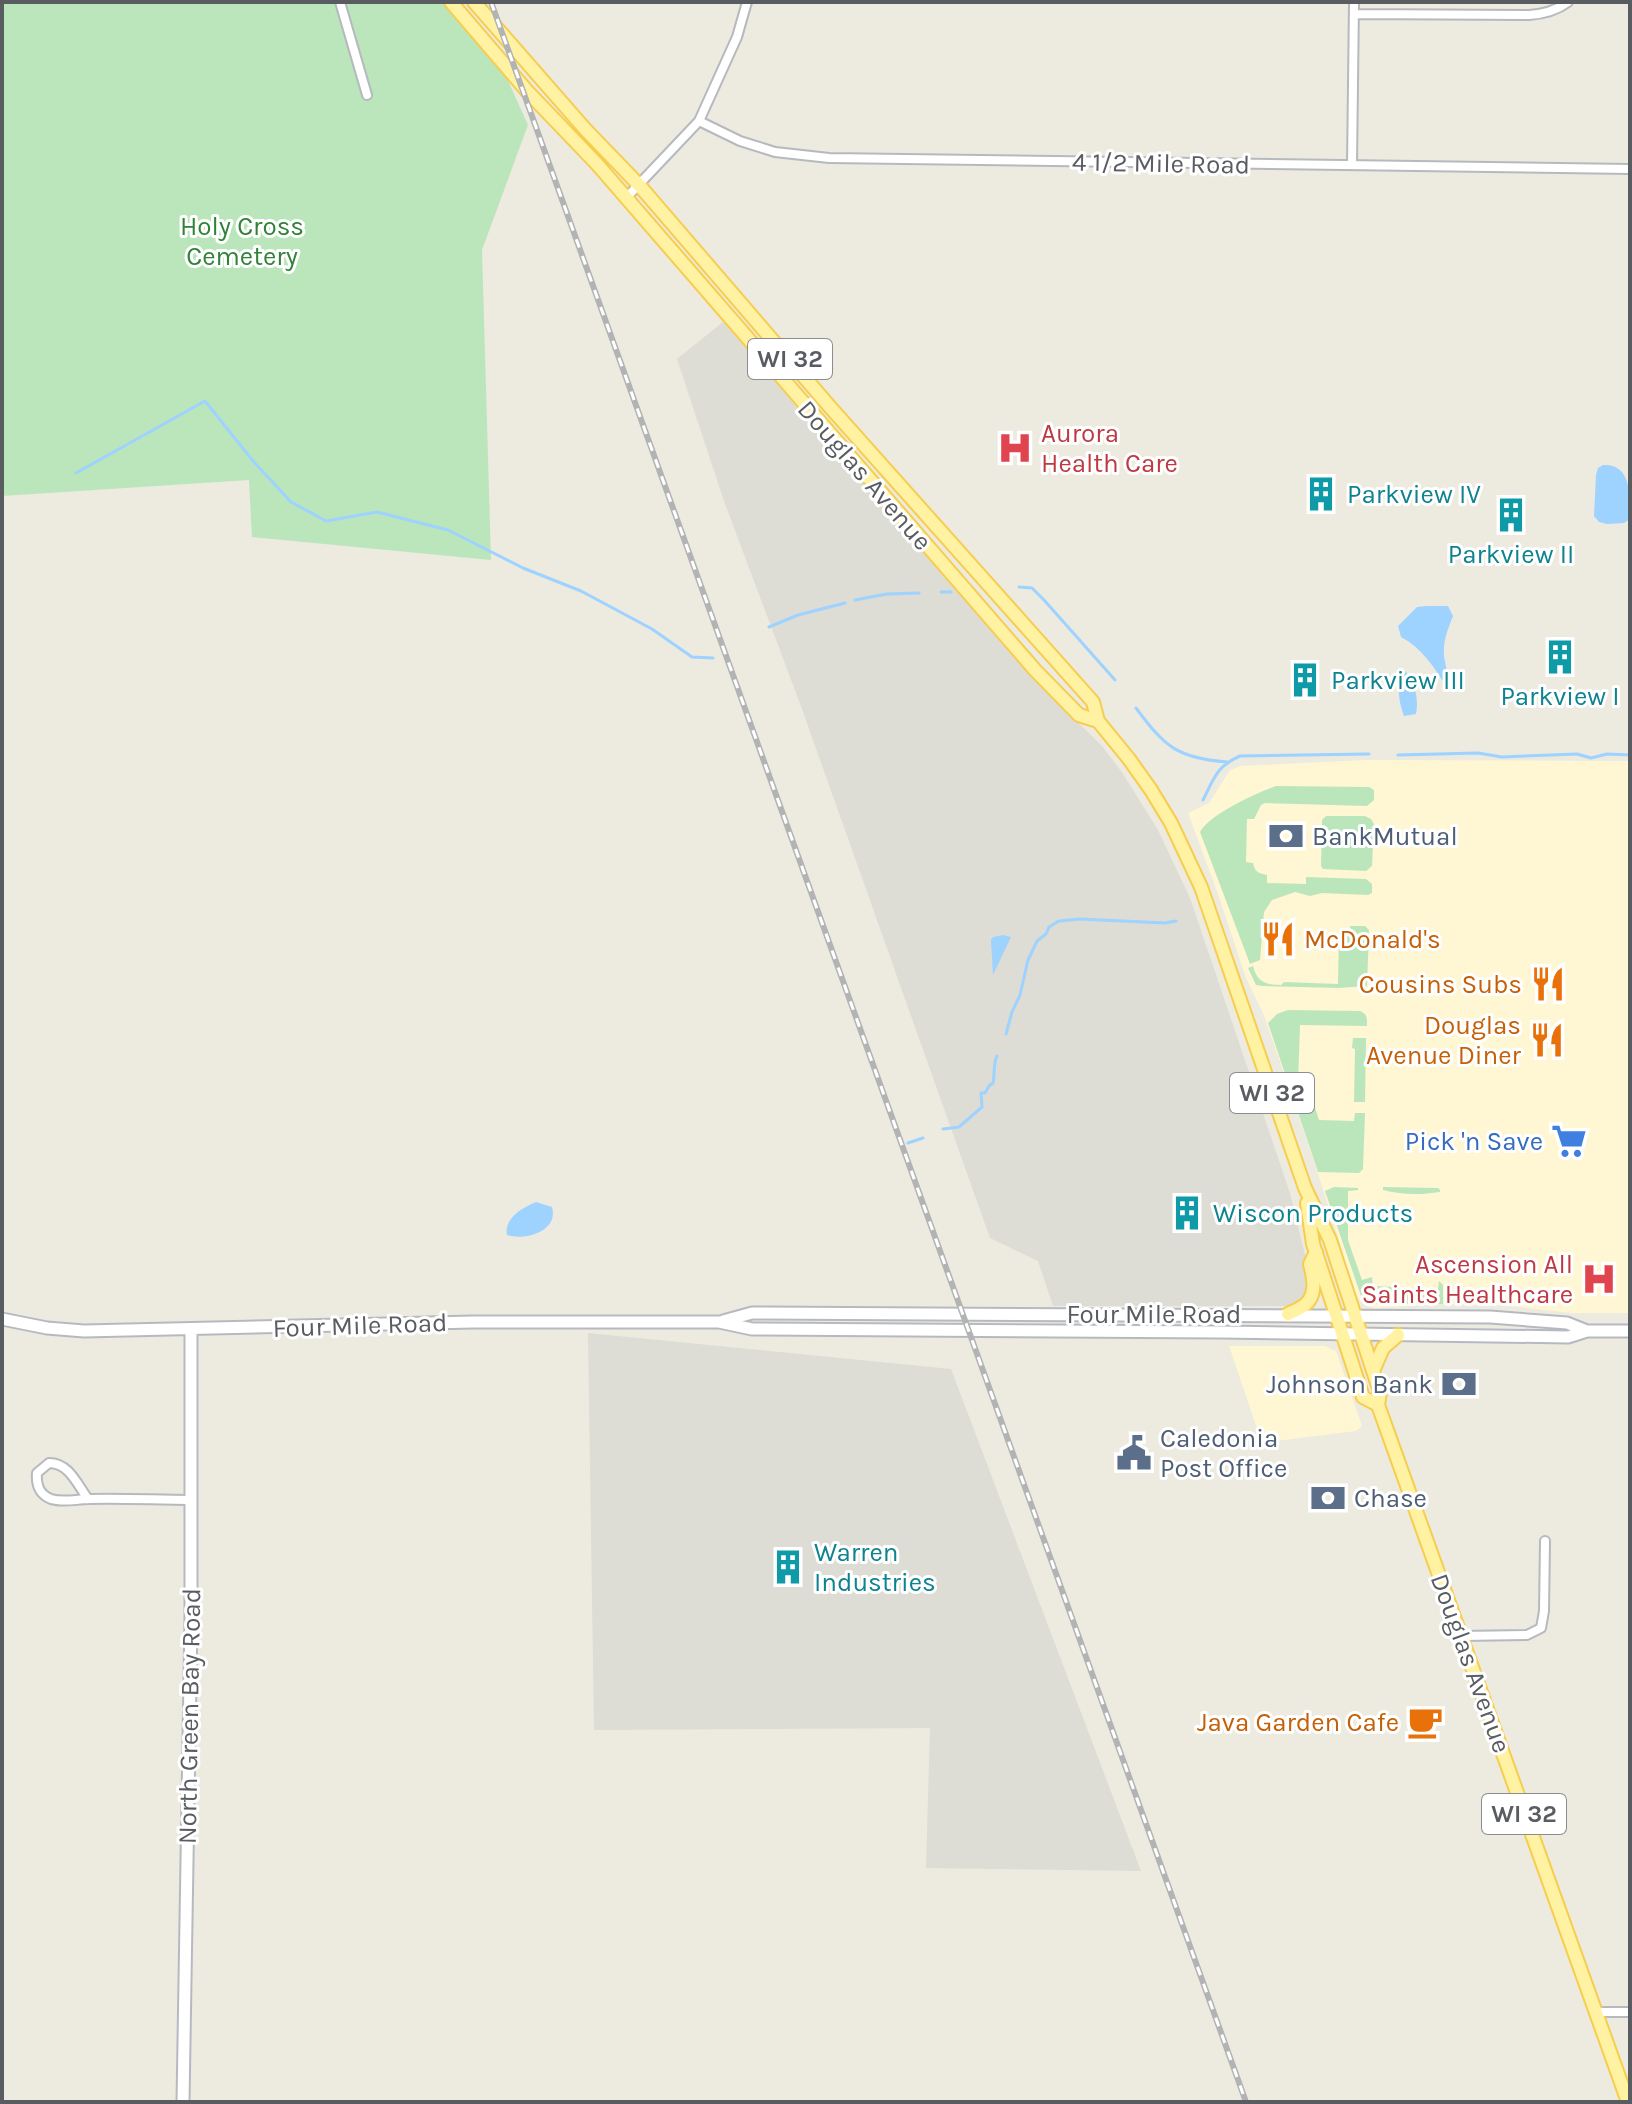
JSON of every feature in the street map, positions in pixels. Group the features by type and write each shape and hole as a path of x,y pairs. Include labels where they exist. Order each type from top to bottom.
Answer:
{"main road":[{"name":"Douglas Avenue","path":"451,2 527,91 597,164 1035,670 1079,715 1098,721"},
{"name":"Douglas Avenue","path":"474,2 1093,702 1098,721 1151,790 1187,854 1305,1188 1330,1240 1380,1392 1378,1405 1628,2102"},
{"name":"Douglas Avenue","path":"1305,1188 1316,1252 1363,1397 1378,1405"},
{"path":"1288,1314 1306,1304 1313,1293 1310,1264 1316,1252"},
{"path":"1373,1371 1383,1348 1398,1335"}],"street":[{"path":"340,2 367,95"},
{"path":"626,198 699,121 737,37 747,2"},
{"path":"1352,165 1354,2"},
{"path":"1354,14 1529,15 1544,14 1562,4"},
{"name":"4 1/2 Mile Road","path":"699,121 740,141 775,152 829,158 1630,169"},
{"name":"Four Mile Road","path":"719,1322 752,1313 1288,1314 1490,1317 1567,1323 1587,1331"},
{"name":"Four Mile Road","path":"2,1319 64,1330 473,1322 719,1322 752,1329 1568,1337 1587,1331 1630,1331"},
{"name":"North Green Bay Road","path":"183,2102 191,1329"},
{"path":"88,1499 67,1470 58,1463 49,1463 37,1473 37,1487 48,1498 64,1502 88,1499 191,1500"},
{"path":"1461,1636 1527,1635 1541,1628 1545,1541"},
{"path":"1595,2012 1630,2012"}],"shaded area":[{"path":"723,322 1046,691 1102,746 1158,830 1190,898 1290,1193 1311,1280 1307,1297 1287,1306 1053,1306 1038,1261 990,1238 802,709 724,501 677,359"},
{"path":"1366,760 1630,761 1630,1313 1571,1313 1501,1305 1376,1308 1367,1306 1355,1294 1290,1090 1263,1013 1246,978 1188,813 1209,803 1230,770 1240,766"},
{"path":"588,1333 951,1369 1141,1871 926,1868 930,1728 594,1730"},
{"path":"1229,1346 1325,1346 1336,1351 1362,1426 1356,1431 1267,1442 1260,1437"}],"green space":[{"name":"Holy Cross Cemetery","path":"2,2 451,2 480,34 509,83 528,125 482,250 491,560 252,537 249,480 2,496"},
{"path":"1276,786 1369,787 1374,790 1374,800 1367,806 1265,803 1254,819 1247,819 1246,862 1253,863 1257,872 1267,875 1267,883 1306,884 1306,877 1366,879 1372,884 1372,893 1322,893 1310,896 1295,892 1272,900 1264,912 1260,960 1250,964 1200,832 1223,811"},
{"path":"1326,816 1365,816 1371,819 1374,824 1372,866 1366,871 1323,869 1322,820"},
{"path":"1350,926 1365,926 1369,930 1367,986 1256,985 1248,968 1253,966 1263,982 1271,984 1338,984 1339,931 1346,932"},
{"path":"1288,1010 1360,1011 1366,1015 1367,1026 1300,1025 1298,1082 1308,1086 1319,1120 1354,1121 1355,1113 1365,1113 1363,1169 1359,1173 1318,1172 1268,1023 1277,1014"},
{"path":"1353,1038 1366,1038 1365,1102 1354,1102"},
{"path":"1334,1187 1358,1188 1348,1191 1348,1240 1362,1280 1372,1277 1373,1286 1438,1289 1439,1281 1443,1285 1443,1304 1376,1304 1361,1296 1325,1191"},
{"path":"1383,1187 1438,1188 1440,1192 1404,1194 1383,1190"}],"water":[{"path":"1603,465 1619,470 1627,483 1630,519 1624,523 1607,524 1599,522 1594,516 1596,475"},
{"path":"1448,606 1453,616 1444,644 1447,688 1422,653 1401,637 1398,626 1417,607"},
{"path":"1405,671 1414,685 1417,703 1416,714 1404,716 1399,685 1400,674"},
{"path":"1003,935 1011,937 993,975 991,940"},
{"path":"536,1202 552,1207 553,1215 546,1228 523,1237 507,1235 511,1219"}],"waterway":[{"path":"76,473 205,401 291,502 326,521 377,512 448,530 523,568 581,591 652,629 692,657 713,658"},
{"path":"1019,587 1032,588 1115,680"},
{"path":"941,592 951,592"},
{"path":"855,600 887,594 919,593"},
{"path":"769,627 798,615 845,603"},
{"path":"1136,708 1155,732 1174,748 1196,757 1227,762"},
{"path":"1398,755 1478,753 1502,757 1577,754 1591,758 1607,754 1630,755"},
{"path":"1203,800 1221,769 1240,756 1369,754"},
{"path":"1006,1034 1028,960 1037,941 1049,927 1059,921 1080,919 1176,921"},
{"path":"943,1129 959,1127 982,1107 981,1093 985,1093 993,1083 997,1056"},
{"path":"908,1143 923,1138"}],"railway":[{"path":"491,2 1246,2102"}],"place":[{"name":"Aurora Health Care","path":"1015,448"},
{"name":"Parkview IV","path":"1321,494"},
{"name":"Parkview II","path":"1511,515"},
{"name":"Parkview I","path":"1560,657"},
{"name":"Parkview III","path":"1305,680"},
{"name":"BankMutual","path":"1286,836"},
{"name":"McDonald's","path":"1278,939"},
{"name":"Cousins Subs","path":"1548,984"},
{"name":"Douglas Avenue Diner","path":"1547,1040"},
{"name":"Pick 'n Save","path":"1569,1141"},
{"name":"Wiscon Products","path":"1187,1213"},
{"name":"Ascension All Saints Healthcare","path":"1599,1279"},
{"name":"Johnson Bank","path":"1459,1384"},
{"name":"Caledonia Post Office","path":"1134,1453"},
{"name":"Chase","path":"1328,1498"},
{"name":"Warren Industries","path":"788,1567"},
{"name":"Java Garden Cafe","path":"1425,1722"}]}
